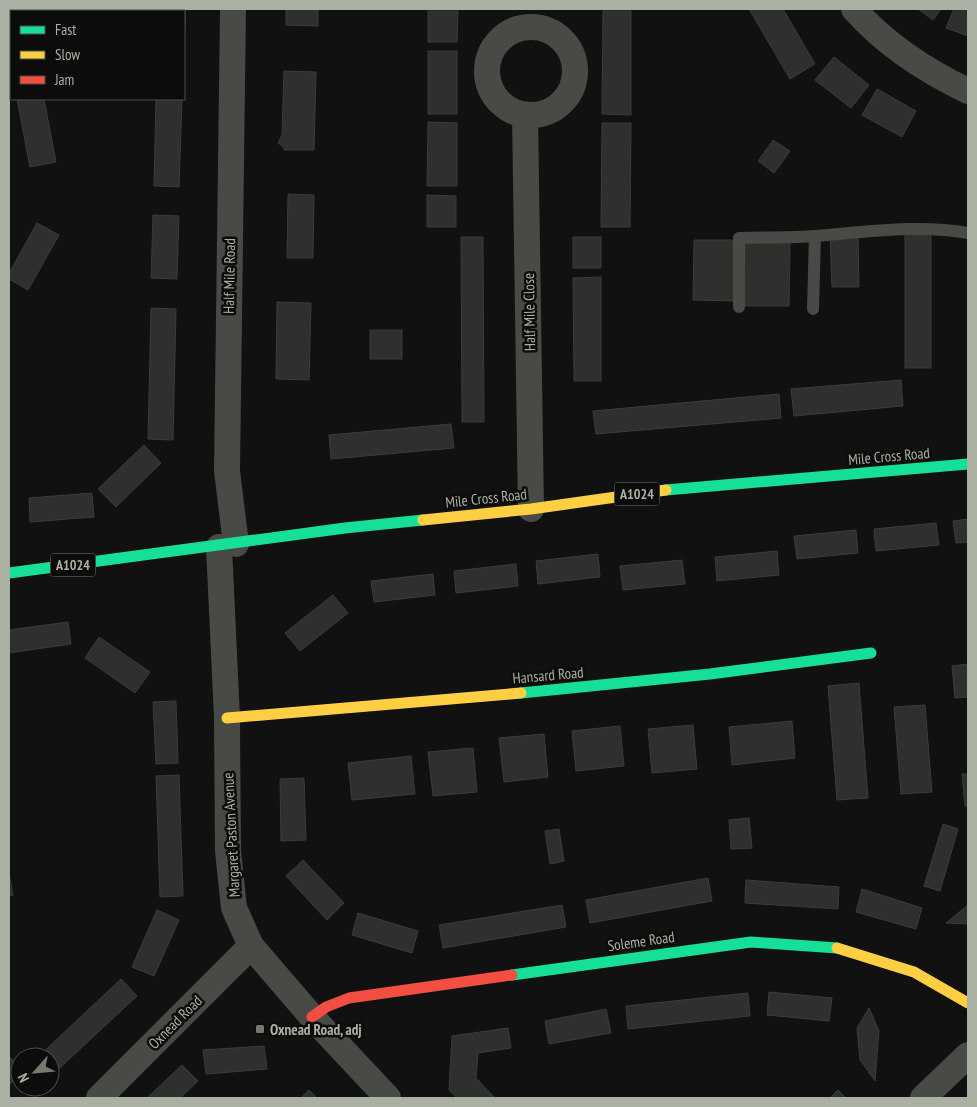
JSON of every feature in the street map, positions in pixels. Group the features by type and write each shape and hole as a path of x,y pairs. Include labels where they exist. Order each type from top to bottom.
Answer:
{"street":[{"name":"Half Mile Road","path":"227,545 233,9"},
{"path":"854,9 874,32 943,79 968,90"},
{"name":"Half Mile Close","path":"525,115 531,509"},
{"name":"Mile Cross Road","path":"9,573 345,528 531,509 681,488 968,464"},
{"name":"Margaret Paston Avenue","path":"227,545 228,851 234,908 251,946 312,1016 388,1098"},
{"name":"Hansard Road","path":"227,718 366,708 732,673 871,653"},
{"name":"Soleme Road","path":"312,1016 326,1007 349,998 751,942 833,947 914,972 968,1004"},
{"name":"Oxnead Road","path":"99,1098 251,946"},
{"path":"923,1098 968,1055"}],"lane":[{"path":"739,307 740,238 815,236 851,232 905,230 953,230 968,233"},
{"path":"813,309 815,236"}],"building":[{"path":"9,9 27,9 10,10 10,62"},
{"path":"158,9 185,9 185,10"},
{"path":"286,9 318,9 318,26 286,25"},
{"path":"749,9 783,9 815,64 790,79"},
{"path":"918,9 941,9 933,20"},
{"path":"954,9 968,10 968,36 946,28"},
{"path":"428,11 458,11 457,42 428,42"},
{"path":"603,11 631,11 631,115 602,114"},
{"path":"428,51 457,51 457,114 428,114"},
{"path":"834,57 869,85 851,108 815,80"},
{"path":"284,71 316,72 314,150 284,150 284,147 278,143 282,135"},
{"path":"877,89 916,111 902,137 862,115"},
{"path":"17,100 44,100 56,162 30,167"},
{"path":"156,100 182,100 179,187 154,186"},
{"path":"428,122 457,123 457,186 427,186"},
{"path":"602,123 631,123 630,227 601,227"},
{"path":"773,140 790,151 774,173 758,161"},
{"path":"288,194 314,195 313,258 287,258"},
{"path":"427,195 456,196 456,227 427,227"},
{"path":"153,215 179,216 177,279 151,278"},
{"path":"37,223 59,235 28,290 9,279 9,273"},
{"path":"905,233 931,233 931,368 905,368"},
{"path":"858,234 859,287 832,287 830,235"},
{"path":"461,237 483,237 484,422 462,422"},
{"path":"573,237 601,237 601,268 573,268"},
{"path":"694,240 737,240 737,301 693,300"},
{"path":"745,241 790,242 789,306 744,306"},
{"path":"601,277 601,381 574,381 573,278"},
{"path":"277,302 311,303 309,380 276,379"},
{"path":"151,308 176,309 173,440 148,439"},
{"path":"370,330 402,330 402,359 370,359"},
{"path":"901,380 903,406 794,416 791,389"},
{"path":"779,394 781,418 596,434 593,411"},
{"path":"451,424 454,448 331,459 329,435"},
{"path":"144,445 161,463 116,507 98,489"},
{"path":"92,493 94,517 30,522 29,498"},
{"path":"968,519 968,542 956,543 953,521"},
{"path":"936,523 939,545 876,551 874,529"},
{"path":"856,530 858,553 797,559 794,536"},
{"path":"777,551 779,575 717,581 715,557"},
{"path":"598,554 600,577 538,584 536,561"},
{"path":"682,560 685,584 623,590 620,566"},
{"path":"516,564 518,586 456,593 454,571"},
{"path":"433,574 435,595 374,602 371,581"},
{"path":"333,595 348,613 300,651 285,633"},
{"path":"68,622 71,644 9,653 9,630"},
{"path":"99,637 150,672 135,693 85,658"},
{"path":"968,664 968,697 955,698 952,666"},
{"path":"859,683 868,798 837,800 828,686"},
{"path":"176,701 178,763 156,764 153,702"},
{"path":"925,705 932,792 901,794 894,707"},
{"path":"792,721 795,758 732,765 729,727"},
{"path":"693,725 697,769 652,773 648,729"},
{"path":"620,726 624,766 576,771 572,731"},
{"path":"544,734 548,777 504,782 499,738"},
{"path":"473,748 477,792 433,796 428,752"},
{"path":"411,756 415,794 352,800 348,763"},
{"path":"962,774 968,774 968,806 965,806"},
{"path":"179,775 183,896 160,897 156,776"},
{"path":"304,778 306,840 281,841 280,779"},
{"path":"749,818 752,848 731,849 729,820"},
{"path":"943,824 958,829 940,891 924,886"},
{"path":"559,829 564,861 550,864 545,831"},
{"path":"303,860 344,903 327,920 286,876"},
{"path":"9,873 13,895 9,896"},
{"path":"708,878 712,901 590,923 586,900"},
{"path":"746,880 839,887 838,909 745,903"},
{"path":"862,889 922,908 916,929 856,912"},
{"path":"562,905 566,927 443,948 439,925"},
{"path":"968,905 968,924 946,923"},
{"path":"157,910 179,920 154,976 132,967"},
{"path":"358,913 418,931 412,953 352,935"},
{"path":"121,979 137,996 60,1068 60,1047 49,1047"},
{"path":"769,992 832,998 829,1021 767,1015"},
{"path":"748,993 750,1016 628,1029 626,1006"},
{"path":"869,1008 879,1031 875,1081 860,1060 857,1028"},
{"path":"606,1009 611,1033 549,1044 545,1021"},
{"path":"508,1028 511,1048 478,1053 476,1078 495,1098 457,1098 449,1090 452,1036"},
{"path":"264,1046 267,1069 206,1074 203,1050"},
{"path":"9,1056 10,1084 9,1085"},
{"path":"182,1065 198,1081 180,1098 147,1098"},
{"path":"309,1090 317,1098 301,1098"},
{"path":"838,1090 846,1098 830,1098"}],"traffic: fast":[{"path":"666,490 968,464"},
{"path":"9,573 345,528 423,520"},
{"path":"521,693 710,674 871,653"},
{"path":"512,975 751,942 837,948"}],"traffic: slow":[{"path":"423,520 531,509 666,490"},
{"path":"227,718 521,693"},
{"path":"837,948 914,972 968,1003"}],"traffic: jam":[{"path":"312,1017 326,1007 349,998 512,975"}],"place":[{"name":"Oxnead Road, adj","path":"260,1029"}]}
